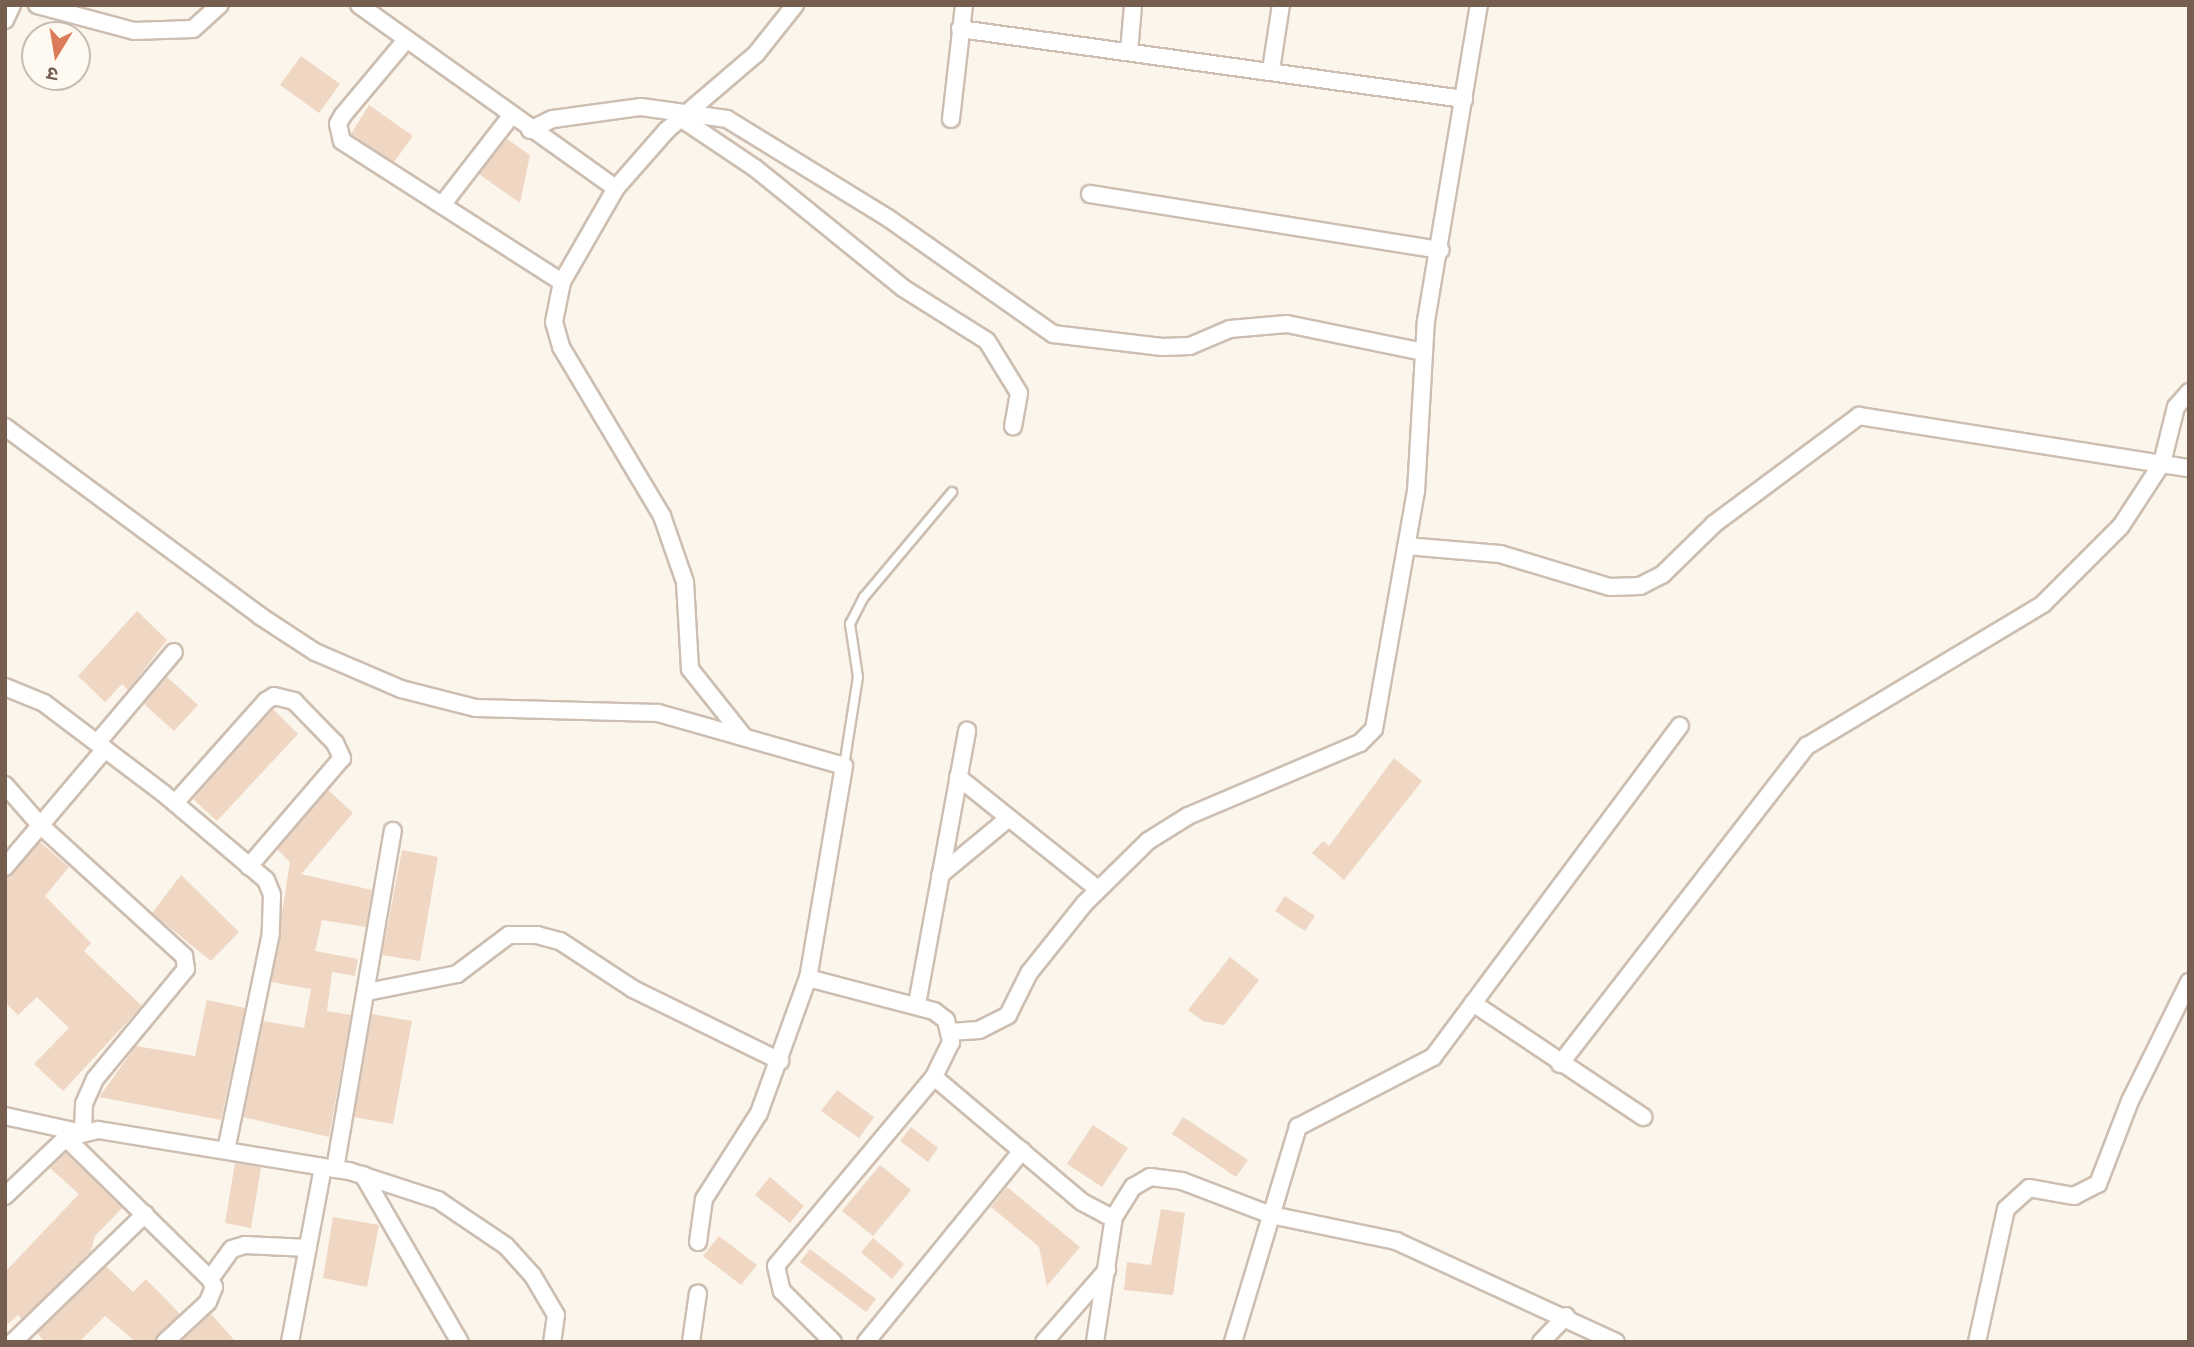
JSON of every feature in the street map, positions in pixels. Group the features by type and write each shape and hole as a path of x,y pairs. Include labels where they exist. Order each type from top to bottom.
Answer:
{"street":[{"path":"5,20 12,5"},
{"path":"37,5 134,31 194,29 220,5"},
{"path":"359,5 530,130 616,188"},
{"path":"746,738 690,669 685,582 662,516 561,347 554,322 562,282 616,188 687,115 756,54 795,5"},
{"path":"951,119 964,5"},
{"path":"1129,52 1133,5"},
{"path":"1271,70 1281,5"},
{"path":"950,1031 979,1030 1007,1015 1029,973 1098,889 1149,841 1188,816 1368,736 1406,546 1421,447 1424,352 1479,5"},
{"path":"960,29 1271,70 1464,99"},
{"path":"406,40 343,115 337,133 342,141 562,282"},
{"path":"530,130 554,118 607,110 727,119 757,135 1053,334 1162,347 1191,346 1230,328 1287,324 1424,352"},
{"path":"687,115 903,288 987,341 1019,393 1013,426"},
{"path":"442,205 511,116"},
{"path":"1090,194 1441,250"},
{"path":"1560,1064 1807,746 2043,604 2121,526 2162,463 2176,407 2189,392"},
{"path":"1406,546 1500,554 1610,587 1640,586 1662,575 1714,524 1859,416 2189,468"},
{"path":"5,427 260,616 316,652 401,689 476,708 658,713 844,766 808,978 759,1113 705,1199 698,1242"},
{"path":"5,867 174,652"},
{"path":"5,687 44,703 175,803 266,880 273,915 226,1150"},
{"path":"175,803 266,701 274,696 294,701 335,743 342,758 249,866"},
{"path":"1233,1342 1298,1127 1433,1057 1680,726"},
{"path":"917,1004 967,731"},
{"path":"958,777 1098,889"},
{"path":"5,785 40,825 184,956 186,969 95,1079 84,1104 83,1133"},
{"path":"940,875 1009,818"},
{"path":"290,1342 308,1248 329,1168 367,992 393,831"},
{"path":"367,992 457,974 509,934 537,935 560,941 632,989 780,1061"},
{"path":"808,978 917,1004 946,1020 950,1031 934,1077 775,1266 782,1291 828,1340"},
{"path":"1977,1342 2006,1209 2016,1194 2029,1188 2074,1196 2098,1184 2130,1101 2189,982"},
{"path":"1473,1003 1560,1064 1643,1117"},
{"path":"934,1077 1082,1202 1114,1217"},
{"path":"5,1116 83,1133 128,1134 329,1168 363,1175 438,1200 506,1246 533,1276 556,1315 552,1342"},
{"path":"5,1196 66,1138 83,1133"},
{"path":"66,1138 210,1279 214,1287 208,1301 165,1342"},
{"path":"866,1342 1021,1151"},
{"path":"363,1175 460,1342"},
{"path":"1095,1342 1109,1268 1114,1217 1133,1187 1163,1177 1271,1215 1396,1241 1566,1316 1616,1342"},
{"path":"13,1342 145,1214"},
{"path":"210,1279 232,1249 245,1245 308,1248"},
{"path":"1044,1342 1109,1268"},
{"path":"691,1342 698,1293"},
{"path":"1541,1342 1566,1316"}],"lane":[{"path":"844,766 858,677 849,624 864,597 952,492"}],"building":[{"path":"301,56 340,84 319,113 280,85"},
{"path":"369,105 413,136 394,162 351,134"},
{"path":"507,139 530,155 520,203 479,174"},
{"path":"137,611 167,640 128,690 122,684 105,702 78,676"},
{"path":"167,677 198,705 174,731 144,704"},
{"path":"273,709 298,734 217,821 193,799"},
{"path":"1394,758 1422,781 1344,880 1312,853 1323,841 1329,846"},
{"path":"328,790 353,813 301,874 372,890 366,927 322,920 315,951 358,959 355,976 332,972 327,1011 351,1015 329,1137 243,1117 263,1021 304,1028 311,989 271,982 290,862 277,849"},
{"path":"40,842 69,867 45,896 91,943 84,951 142,1006 63,1091 34,1064 69,1028 37,997 18,1015 5,1002 5,877"},
{"path":"402,850 438,857 420,961 382,955"},
{"path":"181,875 239,932 211,961 152,913"},
{"path":"1285,896 1315,916 1305,931 1275,911"},
{"path":"1230,957 1259,980 1224,1025 1203,1021 1188,1010"},
{"path":"207,1000 245,1008 221,1120 99,1097 136,1046 195,1056"},
{"path":"372,1014 412,1021 393,1124 354,1117"},
{"path":"837,1090 874,1117 859,1138 821,1111"},
{"path":"1183,1117 1248,1160 1236,1177 1172,1134"},
{"path":"1093,1125 1128,1148 1102,1187 1067,1164"},
{"path":"911,1127 938,1148 928,1162 900,1141"},
{"path":"66,1153 122,1208 95,1236 91,1251 22,1319 18,1315 5,1327 5,1272 79,1194 50,1168"},
{"path":"235,1163 261,1167 251,1228 225,1223"},
{"path":"880,1165 911,1190 873,1236 842,1211"},
{"path":"770,1177 804,1206 790,1223 755,1195"},
{"path":"1007,1187 1080,1247 1047,1286 1039,1247 991,1207"},
{"path":"1161,1209 1185,1213 1173,1295 1124,1290 1127,1262 1151,1265"},
{"path":"333,1217 379,1225 367,1287 323,1278"},
{"path":"719,1236 757,1265 741,1285 703,1256"},
{"path":"873,1238 904,1264 892,1279 861,1252"},
{"path":"810,1249 876,1299 866,1312 800,1262"},
{"path":"106,1266 133,1292 146,1279 180,1314 155,1342 136,1342 105,1316 79,1342 45,1342 37,1333"},
{"path":"211,1314 236,1342 181,1342"}]}
